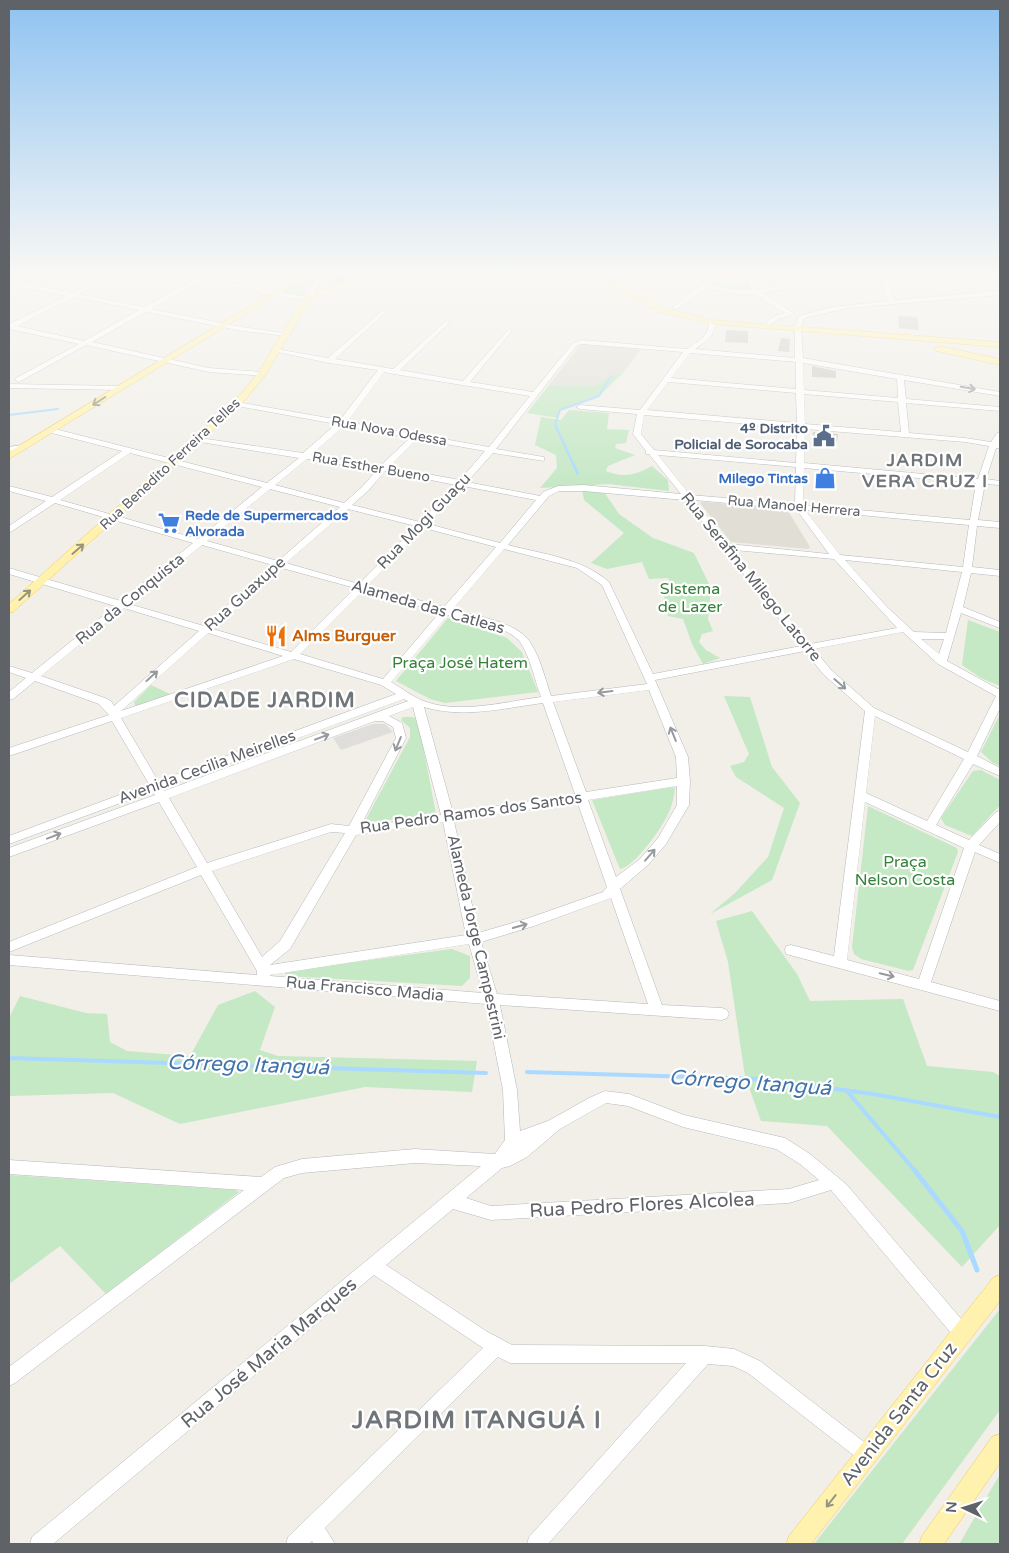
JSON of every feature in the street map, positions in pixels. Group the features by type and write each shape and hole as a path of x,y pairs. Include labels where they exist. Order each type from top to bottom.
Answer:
{"main road":[{"path":"9,456 190,344"},
{"name":"Rua Benedito Ferreira Telles","path":"9,610 200,440 237,404 262,374 279,344"},
{"path":"914,344 950,350 1000,362"},
{"name":"Avenida Santa Cruz","path":"797,1544 1000,1285"},
{"path":"930,1544 1000,1445"}],"street":[{"path":"9,386 25,383 83,344"},
{"path":"91,344 209,370 262,374"},
{"path":"329,361 347,344"},
{"path":"394,372 423,344"},
{"path":"465,384 498,344"},
{"name":"Rua Mogi Guaçu","path":"9,752 115,713 294,656 422,525 491,450 575,344"},
{"name":"Rua Mogi Guaçu","path":"611,344 688,351"},
{"path":"641,413 688,351 697,344"},
{"path":"799,344 802,426 799,506 835,556 909,632 942,662 1000,694"},
{"path":"799,360 803,344"},
{"path":"276,351 535,395"},
{"path":"688,351 799,360 1000,394"},
{"name":"Rua da Conquista","path":"9,697 305,456 342,423 382,370"},
{"path":"9,377 25,383 44,386 121,388"},
{"path":"900,377 905,435"},
{"path":"667,380 1000,409"},
{"path":"987,392 991,407"},
{"name":"Rua Nova Odessa","path":"237,404 541,459"},
{"path":"580,407 905,435 996,445"},
{"name":"Rua Serafina Milego Latorre","path":"641,413 636,434 827,672 870,710 1000,772"},
{"path":"51,430 580,566 606,584 652,682 682,757 683,805 673,825 644,862 614,887 607,896 530,923 473,938 262,972"},
{"path":"942,662 958,609 967,569 982,482 1000,435"},
{"name":"Rua Guaxupe","path":"115,713 204,630 365,489 383,468 416,436"},
{"name":"Rua Esther Bueno","path":"200,440 383,468 542,499"},
{"path":"9,449 23,447"},
{"path":"9,530 129,450"},
{"path":"649,452 1000,483"},
{"name":"Alameda das Catleas","path":"9,488 503,627 524,639 583,797 657,1009"},
{"name":"Rua Manoel Herrera","path":"542,499 551,491 558,489 583,488 1000,525"},
{"path":"385,683 542,499"},
{"path":"725,546 1000,573"},
{"path":"9,571 385,683 417,702 438,708 466,710"},
{"path":"958,609 1000,625"},
{"path":"384,714 409,712 418,715 425,723 430,717 652,682 807,648 909,632 940,637 950,635"},
{"path":"9,669 101,700 115,713 262,972"},
{"name":"Avenida Cecilia Meirelles","path":"9,840 159,790 406,694"},
{"path":"929,827 970,759 1000,698"},
{"path":"9,853 159,790 417,702"},
{"name":"Alameda Jorge Campestrini","path":"417,702 425,723 448,818 473,938 492,999 510,1090 513,1141"},
{"path":"840,962 870,710"},
{"path":"262,972 270,959 285,945 353,830 401,738 398,726 392,721 372,718"},
{"name":"Rua Pedro Ramos dos Santos","path":"9,947 202,869 331,828 362,831 684,781"},
{"path":"860,795 1000,859"},
{"path":"924,984 971,846 1000,815"},
{"path":"791,950 924,984 1000,1006"},
{"name":"Rua Francisco Madia","path":"9,960 262,972 492,999 722,1014"},
{"name":"Rua José Maria Marques","path":"39,1544 502,1161 512,1150 513,1141 555,1124 606,1098 629,1100 683,1121 780,1142 805,1159 842,1190 962,1333"},
{"name":"Rua José Maria Marques","path":"502,1161 526,1149 555,1124"},
{"path":"513,1141 515,1147 519,1150 526,1149"},
{"path":"9,1377 280,1172 302,1166 415,1156 502,1161"},
{"path":"9,1167 262,1184"},
{"name":"Rua Pedro Flores Alcolea","path":"452,1201 491,1213 789,1196 833,1183"},
{"path":"374,1266 496,1347 510,1354 705,1355 734,1358 754,1367 867,1455"},
{"path":"295,1544 496,1347"},
{"path":"536,1544 705,1355"},
{"path":"313,1528 326,1544"}],"shaded area":[{"path":"580,345 641,349 623,373 594,386 549,385"},
{"path":"700,503 780,508 788,511 810,547 808,549 731,542"},
{"path":"373,724 385,724 393,732 341,750 333,738"}],"green space":[{"path":"623,373 599,396 560,410 558,418 527,413 549,385 594,386"},
{"path":"569,410 609,413 607,429 629,430 626,443 616,444 615,448 635,455 608,466 606,471 624,475 641,472 652,466 668,480 669,491 609,484 540,488 557,468 556,455 535,445 541,417 561,420"},
{"name":"SIstema de Lazer","path":"582,490 604,492 619,514 653,538 694,553 711,588 708,619 713,631 702,634 699,642 706,650 720,658 703,664 692,644 683,619 668,616 663,592 673,586 668,578 649,579 642,562 607,569 591,563 624,533 584,500"},
{"name":"Praça José Hatem","path":"448,618 507,638 522,652 538,692 445,703 430,699 396,681"},
{"path":"968,620 1000,632 1000,686 981,678 962,665"},
{"path":"151,685 170,694 139,706 135,705 134,702"},
{"path":"724,696 750,697 772,767 800,803 772,880 710,914 735,893 768,857 784,808 736,777 730,766 744,762 749,754"},
{"path":"1000,714 1000,766 993,763 981,752"},
{"path":"403,717 413,717 418,720 436,814 364,823 410,737 410,728 401,720"},
{"path":"981,770 1000,780 1000,805 972,836 945,825 941,818 973,771"},
{"path":"675,788 672,805 660,828 633,862 620,869 592,800"},
{"name":"Praça Nelson Costa","path":"868,806 957,848 958,852 913,970 909,971 861,959 854,954 852,947"},
{"path":"752,911 797,974 810,1001 903,999 927,1066 993,1072 1000,1076 1000,1225 962,1267 827,1126 761,1121 745,1076 728,962 716,921"},
{"path":"452,949 470,956 470,978 462,986 287,976 285,974 287,971"},
{"path":"255,991 275,1007 260,1050 278,1056 477,1061 472,1092 365,1087 180,1124 113,1093 9,1096 9,1018 20,996 86,1013 107,1014 110,1042 127,1051 190,1056 218,1005"},
{"path":"9,1175 235,1190 239,1192 106,1294 60,1246 9,1284"},
{"path":"1000,1309 1000,1410 902,1544 814,1544"},
{"path":"1000,1474 1000,1544 959,1544 961,1541"}],"building":[{"path":"780,344 790,344 789,352 778,351"},
{"path":"812,366 836,371 836,378 812,377"},
{"name":"4º Distrito Policial de Sorocaba","path":"813,432 838,434 837,442 812,439"}],"waterway":[{"path":"556,428 555,425 560,410 599,396 611,376"},
{"path":"9,415 58,409"},
{"path":"556,427 578,474"},
{"name":"Córrego Itanguá","path":"9,1058 486,1073"},
{"name":"Córrego Itanguá","path":"527,1072 761,1079 846,1090"},
{"name":"Córrego Itanguá","path":"846,1090 1000,1117"},
{"path":"846,1090 916,1172"},
{"path":"915,1171 962,1231 977,1270"}],"place":[{"name":"4º Distrito Policial de Sorocaba","path":"824,436"},
{"name":"Milego Tintas","path":"825,478"},
{"name":"Rede de Supermercados Alvorada","path":"169,523"},
{"name":"Alms Burguer","path":"276,636"}],"district":[{"name":"JARDIM VERA CRUZ I","path":"925,470"},
{"name":"CIDADE JARDIM","path":"265,700"},
{"name":"JARDIM ITANGUÁ I","path":"477,1420"}]}
